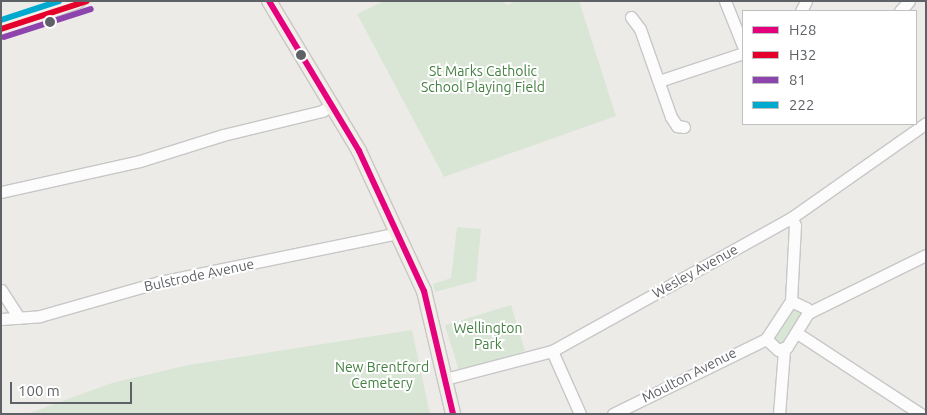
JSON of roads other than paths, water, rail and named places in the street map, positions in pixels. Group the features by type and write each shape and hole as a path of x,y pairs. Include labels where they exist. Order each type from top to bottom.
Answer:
{"main road":[{"path":"1,29 71,4 88,1"},
{"path":"269,1 359,151 425,294 453,414"},
{"path":"274,1 285,25"}],"street":[{"path":"725,1 742,44"},
{"path":"631,17 640,29 672,119 677,126 684,127"},
{"path":"659,81 742,54"},
{"path":"1,192 140,161 223,135 322,111 332,104"},
{"name":"Wesley Avenue","path":"445,379 552,351 791,218 926,122"},
{"path":"791,218 795,225 791,301 806,308 808,313"},
{"name":"Bulstrode Avenue","path":"1,319 40,316 159,282 397,233"},
{"path":"780,414 784,350 797,333 808,313 926,255"},
{"path":"1,290 19,318"},
{"name":"Moulton Avenue","path":"613,414 766,338 791,301"},
{"path":"797,333 921,414"},
{"path":"766,338 768,343 784,350"},
{"path":"552,351 580,414"}],"park label":[{"name":"St Marks Catholic School Playing Field","path":"483,79"},
{"name":"Wellington Park","path":"488,336"},
{"name":"New Brentford Cemetery","path":"382,376"}]}
